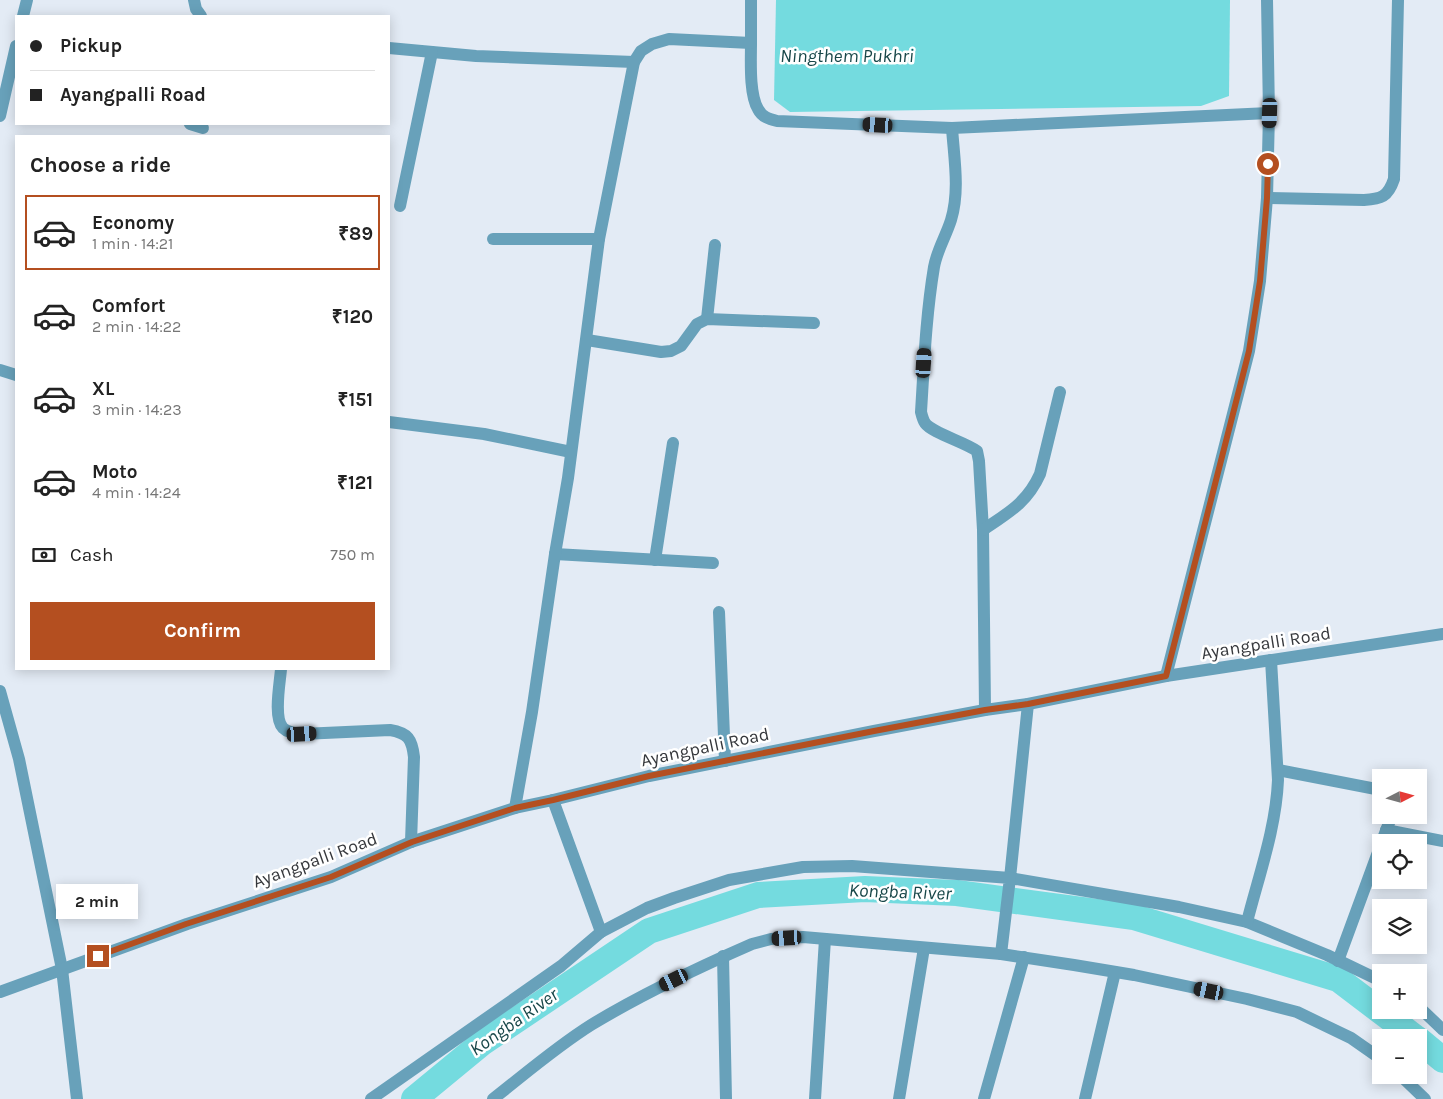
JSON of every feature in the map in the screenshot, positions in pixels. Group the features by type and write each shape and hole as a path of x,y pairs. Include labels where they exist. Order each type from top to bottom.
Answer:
{"street":[{"path":"23,15 27,0"},
{"path":"194,0 196,9 200,15"},
{"path":"752,0 753,95 758,110 767,119 777,121 952,128 1270,113"},
{"path":"1166,676 1249,351 1260,281 1267,198 1270,113 1267,0"},
{"path":"1267,198 1364,200 1376,199 1389,192 1394,179 1398,0"},
{"path":"515,808 532,712 571,452 599,239 634,62 641,51 652,44 668,39 751,43"},
{"path":"390,48 476,56 634,62"},
{"path":"400,206 432,52"},
{"path":"0,116 14,65"},
{"path":"952,128 955,193 951,220 936,255 928,312 921,412 924,422 929,428 970,445 978,451 983,530 985,710"},
{"path":"493,239 599,239"},
{"path":"707,319 715,245"},
{"path":"587,340 661,352 671,351 681,346 697,324 707,319 814,323"},
{"path":"0,370 15,375"},
{"path":"983,530 1013,509 1034,487 1040,474 1060,392"},
{"path":"390,422 484,434 571,452"},
{"path":"656,560 673,443"},
{"path":"555,554 713,563"},
{"path":"719,612 725,761"},
{"name":"Ayangpalli Road","path":"0,992 186,924 331,877 412,842 515,808 649,776 1166,676 1443,634"},
{"path":"1246,922 1278,796 1271,660"},
{"path":"280,670 279,723 291,733 390,730 408,736 413,745 414,757 412,842"},
{"path":"0,691 19,759 62,969 77,1099"},
{"path":"1001,954 1004,941 1028,704"},
{"path":"1278,770 1372,788"},
{"path":"553,800 601,932"},
{"path":"1427,840 1443,841"},
{"path":"371,1099 561,966 601,932 647,908 704,888 729,880 803,867 852,866 1179,907 1246,922 1372,977"},
{"path":"1338,961 1372,869"},
{"path":"494,1099 554,1051 590,1026 642,996 723,956 752,944 771,939 803,937 1001,954 1115,972 1247,999 1296,1012 1351,1038 1372,1053"},
{"path":"815,1099 825,939"},
{"path":"899,1099 924,948"},
{"path":"723,956 726,1099"},
{"path":"984,1099 1024,958"},
{"path":"1085,1099 1115,972"},
{"path":"1427,1015 1443,1030"},
{"path":"1409,1084 1425,1099"}],"water":[{"name":"Ningthem Pukhri","path":"776,0 1230,0 1229,96 1201,106 790,112 774,100"}],"waterway":[{"name":"Kongba River","path":"414,1099 482,1043 649,931 758,895 865,889 957,893 1134,917 1338,979 1404,1029"},
{"name":"Kongba River","path":"1427,1047 1443,1060"}],"route":[{"path":"98,956 186,924 331,877 412,842 515,808 649,776 1166,676 1249,351 1260,281 1268,164"}]}
